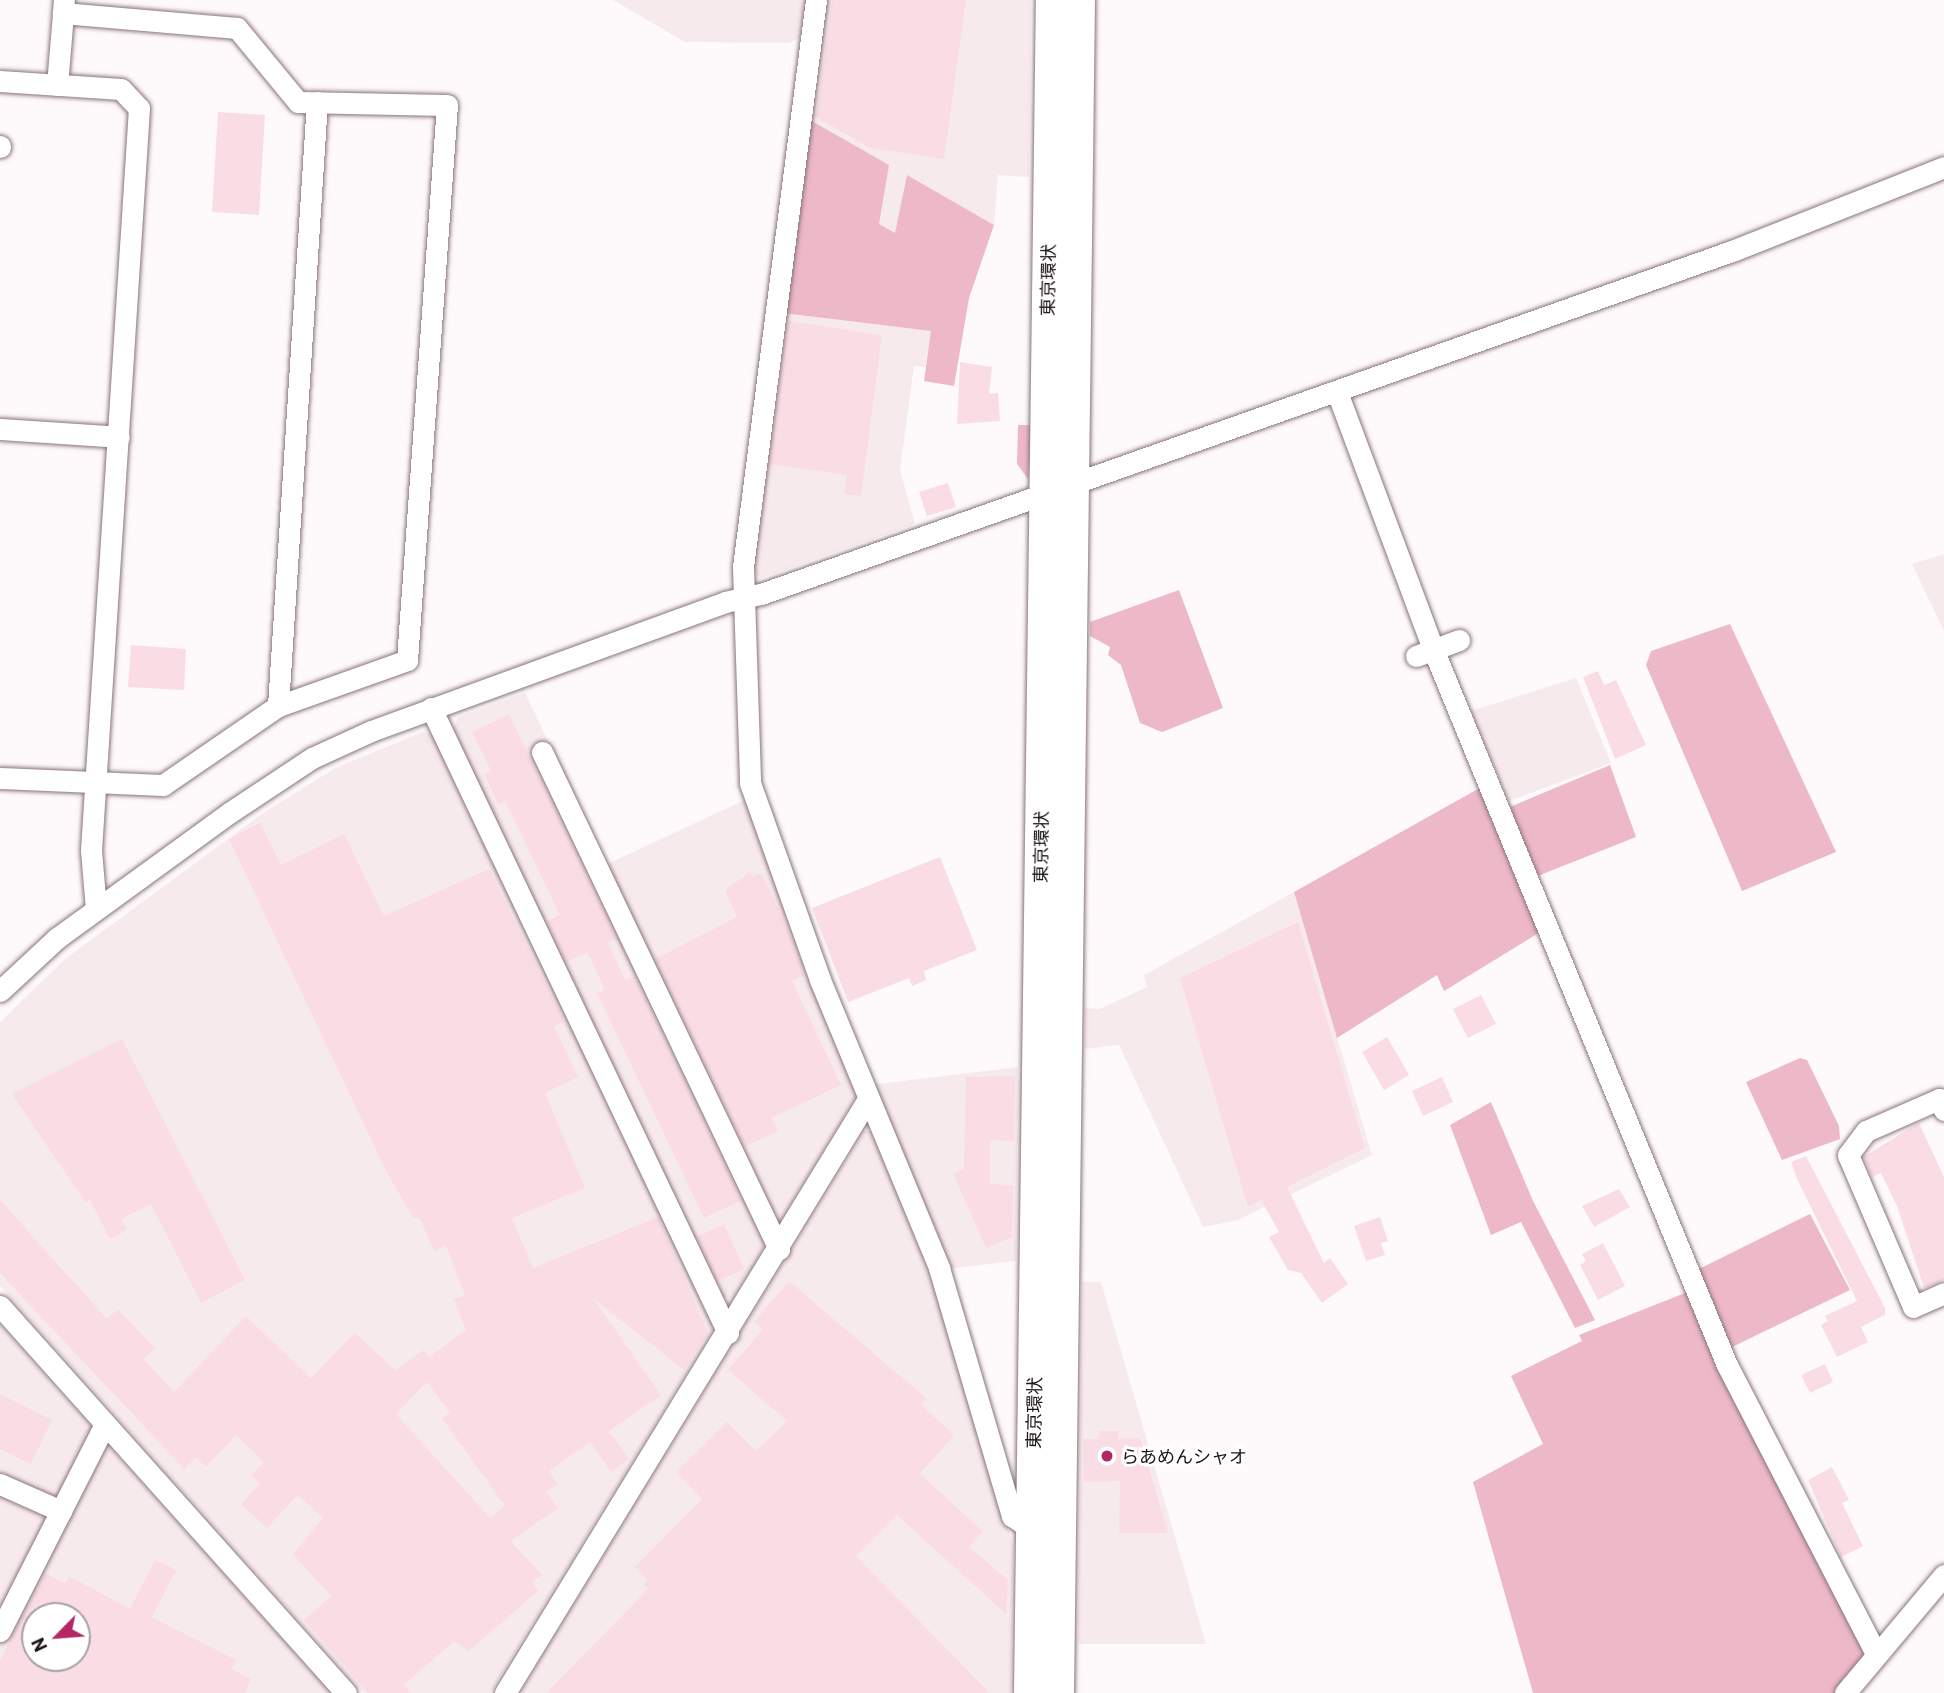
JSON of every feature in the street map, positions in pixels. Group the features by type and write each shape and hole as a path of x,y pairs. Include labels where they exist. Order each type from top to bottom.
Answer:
{"highway":[{"name":"東京環状","path":"1052,0 1059,489 1058,1693"},
{"name":"東京環状","path":"1030,1693 1059,489 1079,0"}],"street":[{"path":"816,0 742,598 751,783 868,1099 939,1268 1012,1516 1032,1530"},
{"path":"0,778 147,786 176,779 278,706 407,660 447,105 298,102 243,33 228,24 63,6 57,85"},
{"path":"0,81 121,89 139,108 91,850 96,909"},
{"path":"278,706 317,102"},
{"path":"0,991 96,909 312,758 431,708 1337,392 1732,251 1944,167"},
{"path":"1337,392 1424,653 1727,1365 1876,1654"},
{"path":"0,429 119,437"},
{"path":"1424,653 1459,640"},
{"path":"431,708 728,1333"},
{"path":"542,752 779,1249"},
{"path":"505,1693 728,1333 868,1099"},
{"path":"1944,1110 1939,1099 1866,1131 1848,1155 1913,1307 1944,1293"},
{"path":"0,1306 346,1693"},
{"path":"0,1631 105,1424"},
{"path":"0,1484 61,1511"},
{"path":"1845,1693 1944,1575"}],"shaded area":[{"path":"613,0 806,0 801,37 789,43 685,42"},
{"path":"826,0 1031,0 1029,177 998,175 994,225 907,175 895,234 879,224 810,120"},
{"path":"810,120 889,165 879,224 895,233 907,175 994,225 969,298 954,386 924,381 931,331 783,313"},
{"path":"783,313 932,331 925,367 914,366 900,470 915,524 761,578 751,570"},
{"path":"1018,425 1033,425 1028,479 1017,464"},
{"path":"1944,554 1944,631 1912,564"},
{"path":"1179,590 1223,708 1162,732 1140,723 1121,665 1108,655 1110,647 1090,636 1090,622"},
{"path":"1730,624 1836,852 1742,891 1646,665 1651,651"},
{"path":"1576,678 1611,763 1509,801 1471,711"},
{"path":"525,693 607,864 747,799 859,1092 733,1298 721,1297 453,730 458,717"},
{"path":"423,732 434,735 712,1321 711,1333 490,1693 364,1693 0,1286 0,1022 65,959 266,811 335,768"},
{"path":"1610,765 1636,837 1535,877 1510,807"},
{"path":"1485,785 1545,929 1444,991 1437,975 1337,1038 1294,892"},
{"path":"1294,892 1372,1155 1238,1220 1203,1227 1119,1045 1085,1049 1085,1008 1100,1009 1147,987 1144,975"},
{"path":"1800,1058 1807,1060 1839,1126 1840,1139 1782,1160 1746,1082"},
{"path":"1018,1067 1016,1261 946,1269 870,1085"},
{"path":"1491,1102 1533,1201 1595,1320 1575,1328 1521,1222 1491,1235 1450,1125"},
{"path":"864,1131 876,1132 930,1264 1013,1545 1011,1693 520,1693"},
{"path":"1810,1214 1850,1290 1728,1349 1695,1271"},
{"path":"1082,1282 1101,1282 1206,1644 1078,1644"},
{"path":"1690,1291 1865,1653 1839,1693 1533,1693 1473,1482 1543,1444 1511,1376 1582,1341 1579,1335"},
{"path":"0,1325 330,1693 0,1693"}],"building":[{"path":"832,0 966,0 944,159 870,148 816,117"},
{"path":"218,112 265,115 259,215 212,212"},
{"path":"788,321 882,335 861,496 844,494 847,475 769,464"},
{"path":"960,362 992,367 989,394 998,393 1000,421 957,424"},
{"path":"948,483 956,507 927,516 919,492"},
{"path":"131,645 186,649 184,690 128,687"},
{"path":"1598,671 1604,685 1616,680 1646,745 1615,759 1583,677"},
{"path":"509,714 617,939 608,943 625,980 634,976 735,1186 740,1201 704,1218 597,993 605,990 596,970 587,952 566,962 547,921 560,915 505,801 498,804 484,774 491,771 472,732"},
{"path":"260,823 281,865 344,834 384,916 489,869 564,1021 554,1026 578,1077 545,1093 585,1188 512,1218 533,1268 658,1217 708,1333 684,1370 593,1298 661,1395 609,1431 629,1459 611,1472 590,1442 549,1471 558,1484 546,1492 558,1508 511,1541 542,1575 532,1583 538,1591 469,1651 454,1641 404,1685 411,1693 368,1693 304,1620 331,1596 293,1554 323,1518 298,1495 267,1528 241,1504 260,1484 251,1475 264,1462 236,1435 206,1467 196,1457 184,1469 0,1273 0,1200 107,1319 118,1309 155,1349 143,1359 174,1392 246,1316 311,1378 355,1333 395,1370 424,1350 429,1357 466,1330 454,1299 465,1295 446,1246 434,1251 419,1217 414,1219 386,1171 229,839","holes":["427,1382 450,1413 442,1418 505,1506 490,1518 396,1414"]},
{"path":"940,857 977,950 924,971 926,980 912,986 909,978 848,1002 812,908"},
{"path":"750,872 752,877 761,873 789,931 804,975 792,981 841,1085 771,1118 778,1131 745,1147 655,959 737,917 725,890"},
{"path":"1298,922 1365,1148 1287,1187 1324,1263 1330,1258 1348,1284 1322,1303 1301,1273 1288,1270 1269,1237 1279,1232 1261,1200 1248,1207 1180,978"},
{"path":"1481,995 1496,1024 1468,1038 1453,1009"},
{"path":"1387,1037 1409,1075 1384,1090 1362,1052"},
{"path":"122,1039 245,1280 201,1303 151,1204 121,1219 127,1230 110,1239 90,1200 85,1202 12,1094"},
{"path":"1015,1076 1014,1141 990,1140 990,1184 1013,1185 1012,1237 986,1248 953,1174 964,1169 966,1077"},
{"path":"1442,1077 1453,1102 1423,1116 1412,1091"},
{"path":"1919,1123 1944,1177 1944,1280 1924,1288 1897,1206 1881,1173 1872,1177 1863,1157"},
{"path":"1806,1156 1885,1308 1885,1315 1861,1327 1868,1342 1837,1357 1821,1325 1828,1321 1825,1316 1857,1301 1791,1162"},
{"path":"1619,1189 1630,1207 1594,1227 1582,1206"},
{"path":"1380,1217 1388,1241 1381,1243 1385,1255 1366,1261 1354,1226"},
{"path":"724,1224 744,1269 718,1281 697,1237"},
{"path":"1603,1243 1625,1286 1598,1300 1580,1265 1586,1261 1582,1254"},
{"path":"789,1281 926,1398 921,1405 954,1435 920,1474 983,1531 969,1547 1008,1580 1006,1614 897,1515 856,1556 990,1693 546,1693 648,1589 643,1584 648,1580 635,1567 702,1499 676,1472 727,1422 756,1451 787,1421 728,1370 763,1329 754,1322"},
{"path":"1825,1364 1833,1382 1810,1393 1801,1375"},
{"path":"0,1394 52,1420 31,1464 0,1449"},
{"path":"1099,1431 1118,1431 1118,1439 1140,1438 1168,1533 1119,1533 1120,1481 1084,1482 1083,1439 1099,1439"},
{"path":"1832,1467 1849,1500 1842,1503 1863,1546 1841,1557 1808,1480"},
{"path":"155,1560 176,1570 152,1617 236,1660 232,1669 251,1679 245,1693 0,1693 0,1661 21,1620 21,1672 91,1672 91,1602 30,1602 45,1573 65,1584 69,1576 130,1609"}],"place":[{"name":"らあめんシャオ","path":"1107,1456"}]}
